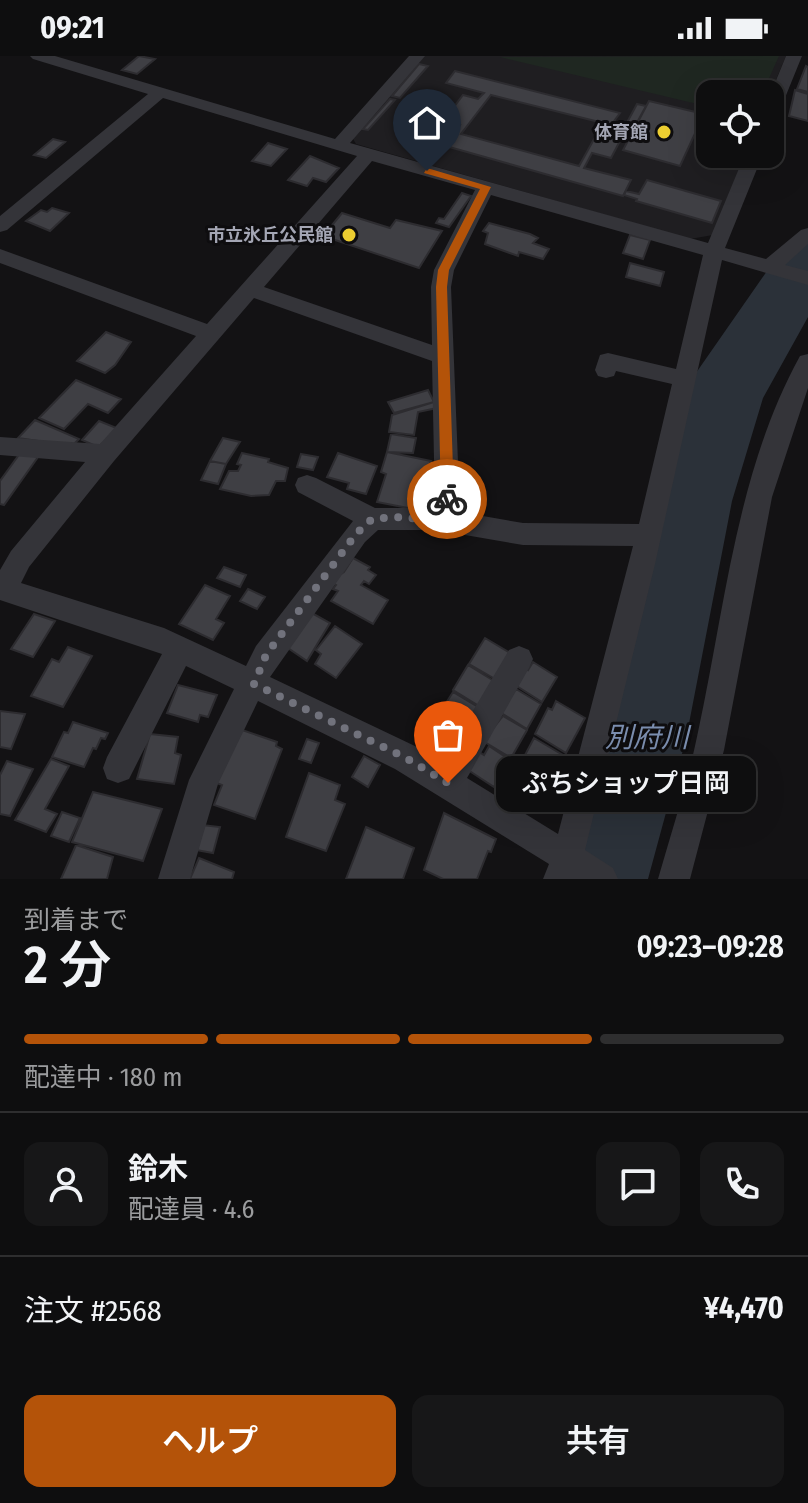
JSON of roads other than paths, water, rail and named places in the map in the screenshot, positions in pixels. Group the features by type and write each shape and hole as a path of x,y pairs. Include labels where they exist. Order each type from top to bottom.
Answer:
{"street":[{"path":"38,56 368,154 808,278"},
{"path":"340,144 417,56"},
{"path":"784,81 794,56"},
{"path":"0,226 160,92"},
{"path":"368,154 106,454 20,559 2,588 180,648 406,758 448,783 563,867 602,879"},
{"path":"563,867 648,535 714,251 748,168"},
{"path":"448,521 441,287 444,270 486,187"},
{"path":"775,268 808,234"},
{"path":"0,256 213,334"},
{"path":"252,290 444,357"},
{"path":"606,370 608,361 685,379"},
{"path":"674,879 713,734 740,575 765,475 794,390 808,362"},
{"path":"0,446 106,454"},
{"path":"307,485 372,519 396,517 448,521 523,534 648,535"},
{"path":"174,879 204,780 266,655 356,534 372,519"},
{"path":"118,768 180,648"},
{"path":"448,783 519,659"}],"water":[{"name":"別府川","path":"808,243 808,317 763,398 732,501 686,739 648,879 577,879 689,383 767,271"}],"place":[{"name":"体育館","path":"664,132"},
{"name":"市立氷丘公民館","path":"349,235"},
{"name":"ぷちショップ日岡","path":"448,783"}]}
